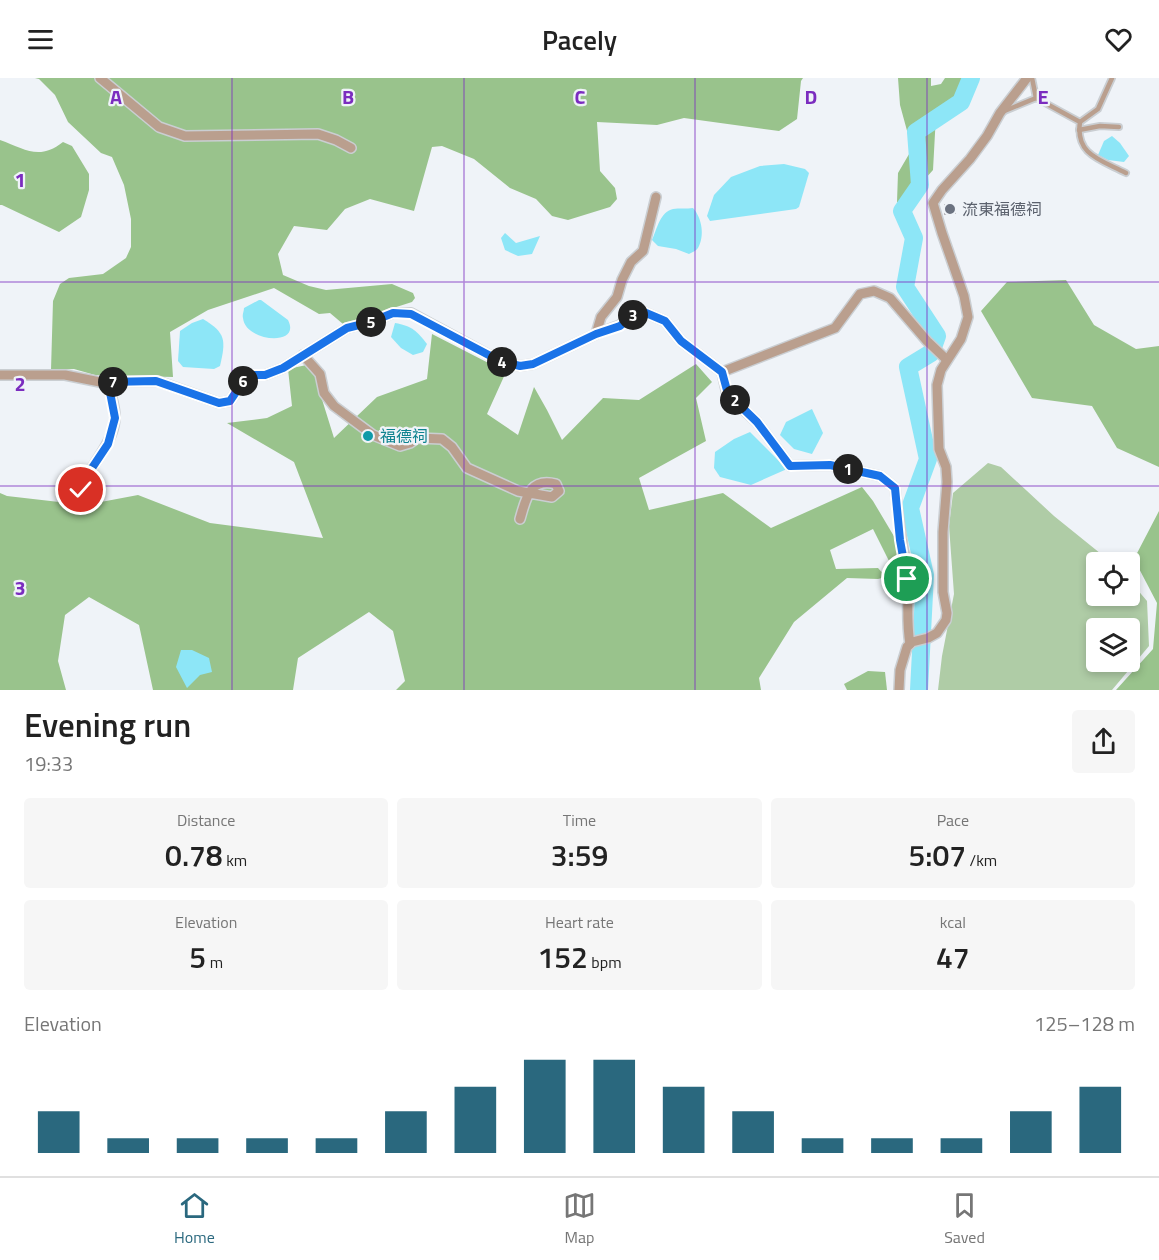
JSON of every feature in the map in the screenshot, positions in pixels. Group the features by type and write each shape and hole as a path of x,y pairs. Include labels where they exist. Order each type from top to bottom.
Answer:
{"street":[{"path":"100,78 159,127 185,136 318,134 351,148"},
{"path":"898,690 900,670 907,647 911,643 937,633 946,620 947,613 943,591 943,532 947,482 946,467 939,449 937,385 941,370 961,339 968,317 964,296 933,203 970,159 1000,113 1027,78"},
{"path":"596,334 602,317 617,297 631,262 643,251 656,197"},
{"path":"722,372 835,328 860,294 874,291 890,298 927,341 947,360"},
{"path":"0,375 65,375 108,382 156,381 219,403 230,401 244,380 251,375 265,375 283,368 347,328 393,313 411,314 500,361 520,366 533,364 596,334 620,326 639,310 665,321 681,341 722,372 728,394 757,422 790,466 830,465 880,476 895,488 900,540 907,579 907,630 911,643"},
{"path":"303,355 320,374 324,393 334,406 373,435 400,446 417,438 442,439 452,447 467,468 527,493 520,519"},
{"path":"80,496 88,474 108,444 115,418 108,382"}],"lane":[{"path":"1032,78 1036,98"},
{"path":"1112,78 1098,109 1080,122 1079,130 1081,143 1090,154 1126,173"},
{"path":"1000,113 1036,98"},
{"path":"1036,98 1080,122"},
{"path":"1079,130 1100,126 1119,127"}],"green space":[{"path":"35,78 803,78 797,119 779,131 684,118 657,125 597,122 600,171 615,188 617,199 610,207 568,220 552,216 536,199 510,188 474,159 442,146 432,147 414,211 370,199 345,209 327,230 294,226 278,254 283,275 309,286 326,290 392,284 413,293 415,298 412,302 343,324 330,313 319,314 274,288 208,310 170,332 173,377 95,375 74,369 51,370 53,301 60,284 69,278 103,274 126,258 131,247 131,219 124,185 112,157 101,153 68,122 55,95 39,79"},
{"path":"898,78 931,78 931,86 941,84 945,78 971,78 966,102 936,115 933,170 902,205 897,202 898,173 912,149 900,105"},
{"path":"0,140 32,152 47,151 63,142 72,146 89,174 89,190 81,217 59,232 0,205"},
{"path":"1066,280 1094,325 1136,349 1159,346 1159,467 1117,448 1092,406 1032,398 981,311 1007,282"},
{"path":"432,334 506,372 487,414 518,435 534,387 562,440 603,398 639,400 696,364 712,382 696,398 706,441 639,478 649,510 723,493 771,528 862,487 898,543 900,583 873,529 830,550 836,569 878,568 886,577 847,578 794,622 759,678 761,690 396,690 405,681 393,631 369,612 298,658 293,690 153,690 139,625 89,597 65,615 58,661 66,690 0,690 0,493 7,496 85,505 138,495 210,523 323,538 294,462 227,423 267,418 292,406 288,369 311,364 334,438 377,397 427,379"},
{"path":"988,463 1001,467 1054,516 1099,552 1086,552 1086,606 1140,606 1140,593 1147,601 1149,646 1140,657 1140,618 1086,618 1086,672 1127,672 1112,690 938,690 954,594 949,526 953,493"},
{"path":"1159,511 1159,690 1116,690 1132,672 1140,672 1140,663 1153,649 1157,603 1140,570 1140,552 1138,552"},
{"path":"868,671 885,672 887,690 847,690 844,684"}],"water":[{"path":"1112,136 1129,156 1124,162 1108,160 1098,155 1104,141"},
{"path":"784,164 805,169 809,173 799,207 710,221 707,216 714,195 731,177 760,166"},
{"path":"693,208 702,227 700,243 696,250 689,254 658,246 652,240 665,214 673,209"},
{"path":"505,233 516,243 540,236 532,254 518,256 505,250 501,238"},
{"path":"259,300 288,320 290,329 287,334 280,338 272,338 253,332 246,326 243,317 244,308"},
{"path":"203,319 220,333 222,338 223,350 220,366 214,369 183,367 178,361 180,331"},
{"path":"395,323 414,330 420,336 427,344 423,352 413,355 401,348 391,337"},
{"path":"812,409 823,433 812,454 794,449 780,435 786,422"},
{"path":"750,432 787,469 751,485 720,477 714,468 715,452 734,439"},
{"path":"181,650 192,650 209,658 212,672 200,675 187,688 176,667"}],"building":[{"name":"流東福德祠","path":"945,205 954,205 955,213 945,214"}],"waterway":[{"path":"919,690 925,575 910,508 928,459 908,367 931,353 937,336 905,287 914,238 902,211 920,185 916,132 961,102 971,78"}],"place":[{"name":"流東福德祠","path":"950,209"},
{"name":"福德祠","path":"368,436"}],"route":[{"path":"81,490 88,474 108,444 115,418 108,382 156,381 219,403 230,401 244,380 251,375 265,375 283,368 347,328 393,313 411,314 500,361 520,366 533,364 596,334 620,326 639,310 665,321 681,341 722,372 728,394 757,422 790,466 830,465 880,476 895,488 900,540 907,579"}]}
